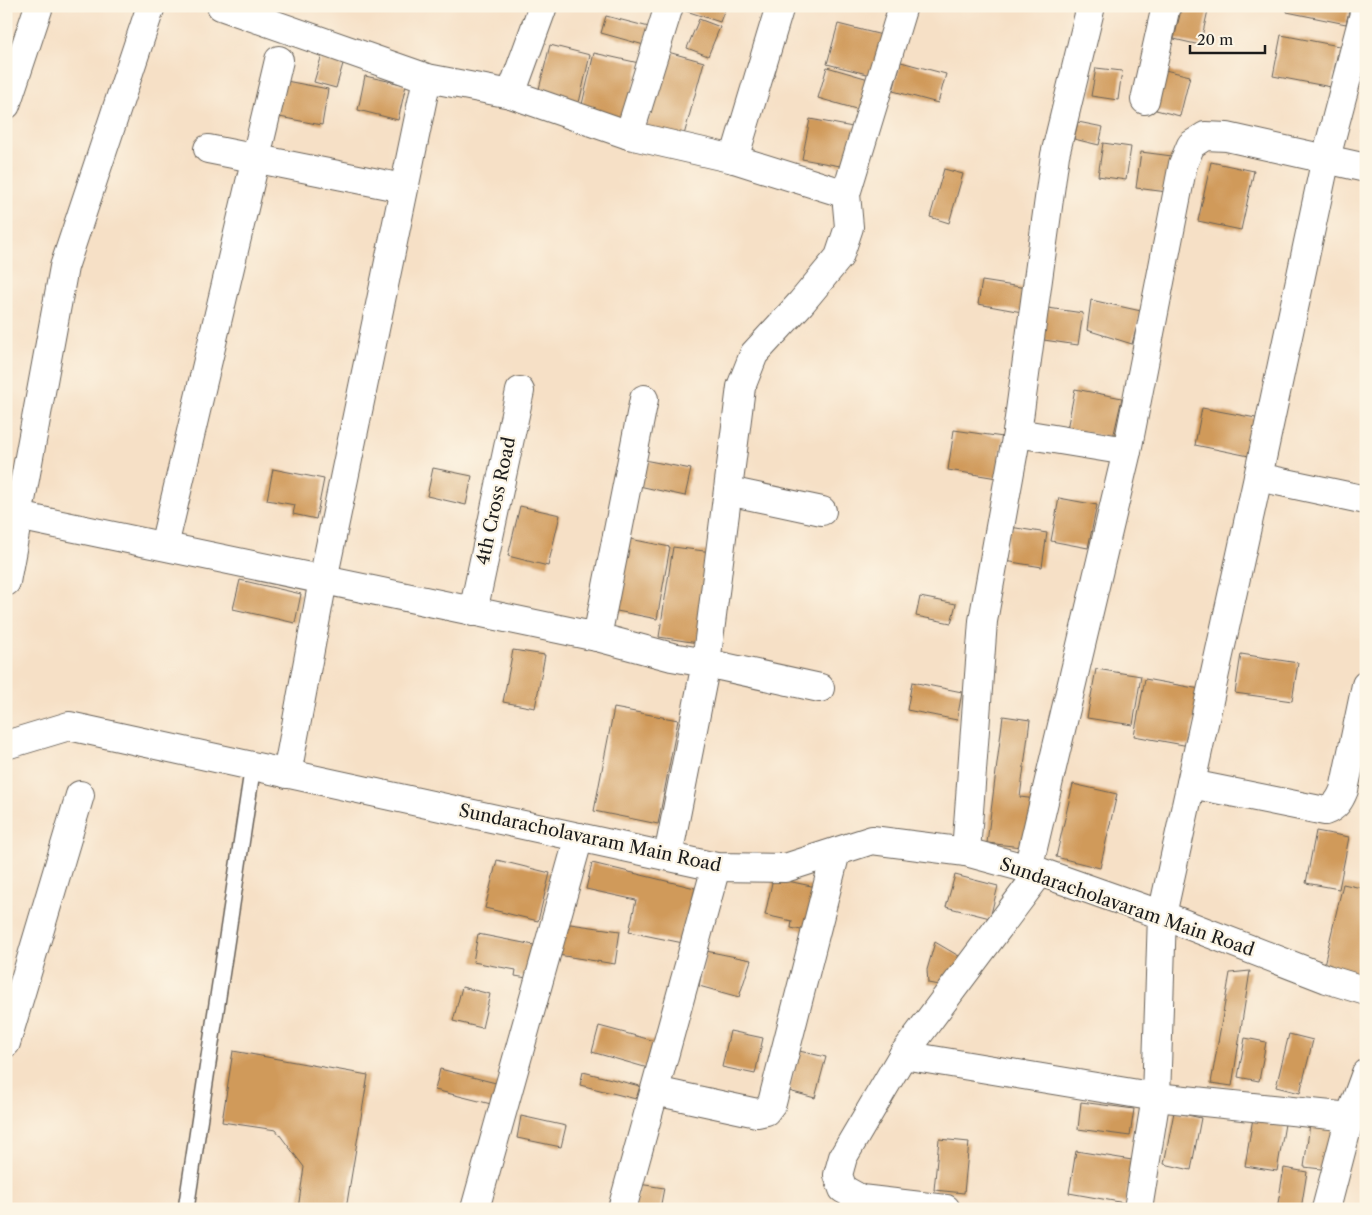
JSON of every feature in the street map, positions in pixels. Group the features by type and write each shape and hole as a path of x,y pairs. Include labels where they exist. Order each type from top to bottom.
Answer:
{"street":[{"path":"6,105 39,6"},
{"path":"6,582 64,267 152,6"},
{"path":"221,6 427,78 511,94 629,135 734,159 846,194"},
{"path":"629,135 669,6"},
{"path":"734,159 780,6"},
{"path":"668,856 706,663 742,387 754,354 801,303 839,256 849,227 846,194 903,6"},
{"path":"966,852 983,621 1017,433 1055,155 1091,6"},
{"path":"1145,100 1166,6"},
{"path":"1138,1209 1156,1096 1162,915 1326,158 1361,42 1366,6"},
{"path":"511,94 540,7"},
{"path":"164,546 279,60"},
{"path":"287,774 323,580 427,78"},
{"path":"946,1209 860,1199 843,1189 838,1175 844,1157 903,1055 1034,870 1128,450 1183,164 1191,145 1205,136 1227,136 1366,168"},
{"path":"208,149 403,188"},
{"name":"4th Cross Road","path":"473,612 520,391"},
{"path":"597,638 644,399"},
{"path":"1017,433 1128,450"},
{"path":"1258,477 1366,500"},
{"path":"728,491 822,511"},
{"path":"18,516 597,638 820,688"},
{"path":"1191,784 1326,811 1331,809 1337,804 1344,790 1366,685"},
{"name":"Sundaracholavaram Main Road","path":"6,745 69,726 716,867 785,868 872,840 966,852 1034,870 1162,915 1327,980 1366,991"},
{"path":"6,1043 80,795"},
{"path":"475,1209 579,837"},
{"path":"655,1091 757,1113 766,1111 772,1103 836,852"},
{"path":"622,1209 716,867"},
{"path":"903,1055 1156,1096 1350,1117"},
{"path":"1326,1209 1350,1117 1366,1073"}],"lane":[{"path":"186,1209 253,765"}],"building":[{"path":"678,6 726,6 720,22 677,8"},
{"path":"1182,6 1209,6 1200,45 1174,39"},
{"path":"1288,6 1350,6 1346,24 1287,12"},
{"path":"606,16 649,27 644,45 601,33"},
{"path":"699,19 720,27 708,56 687,48"},
{"path":"838,24 886,36 875,76 827,64"},
{"path":"1281,35 1339,46 1331,87 1273,76"},
{"path":"325,44 347,50 336,88 314,82"},
{"path":"550,45 590,55 579,103 538,93"},
{"path":"668,52 704,62 681,146 644,136"},
{"path":"594,53 639,63 625,123 580,113"},
{"path":"901,62 946,74 938,103 893,91"},
{"path":"827,67 872,80 863,111 818,98"},
{"path":"1096,68 1122,71 1118,100 1091,96"},
{"path":"1165,70 1190,76 1180,116 1156,110"},
{"path":"365,76 406,85 398,120 358,110"},
{"path":"281,80 328,89 322,125 274,116"},
{"path":"1366,107 1366,132 1360,131"},
{"path":"810,119 858,128 851,168 802,159"},
{"path":"1078,122 1103,127 1099,145 1074,139"},
{"path":"1103,143 1131,147 1126,180 1098,176"},
{"path":"1141,152 1172,156 1167,192 1136,188"},
{"path":"1211,162 1254,171 1241,230 1198,221"},
{"path":"944,169 963,174 949,223 930,217"},
{"path":"982,281 1027,288 1022,312 978,304"},
{"path":"1091,300 1141,311 1132,344 1087,330"},
{"path":"1041,307 1083,313 1078,345 1037,339"},
{"path":"1075,389 1122,398 1113,438 1067,429"},
{"path":"1202,408 1256,418 1249,456 1195,445"},
{"path":"954,430 1003,437 997,478 948,470"},
{"path":"644,460 691,469 685,496 639,486"},
{"path":"433,468 472,476 466,505 427,496"},
{"path":"273,469 324,479 316,519 293,514 295,505 267,500"},
{"path":"1059,498 1097,505 1088,548 1051,541"},
{"path":"520,506 560,515 548,566 508,556"},
{"path":"1010,527 1047,533 1042,567 1005,561"},
{"path":"625,538 670,547 657,619 612,610"},
{"path":"673,547 712,552 698,643 659,637"},
{"path":"240,580 301,594 295,623 233,609"},
{"path":"920,597 956,604 951,623 916,616"},
{"path":"513,650 545,655 535,708 503,702"},
{"path":"1241,654 1298,663 1292,701 1235,693"},
{"path":"1096,669 1141,676 1133,725 1087,718"},
{"path":"1145,679 1200,689 1189,746 1134,736"},
{"path":"912,682 962,692 957,720 907,710"},
{"path":"614,708 678,720 658,824 594,811"},
{"path":"1003,716 1030,720 1020,797 1036,799 1030,848 987,843"},
{"path":"1073,784 1117,794 1100,868 1056,857"},
{"path":"1316,831 1349,837 1339,889 1306,883"},
{"path":"497,860 550,873 538,921 485,908"},
{"path":"592,863 695,888 683,943 629,932 636,900 586,889"},
{"path":"955,875 998,886 990,918 946,907"},
{"path":"773,878 821,888 811,932 791,928 792,921 765,915"},
{"path":"1343,884 1366,889 1366,946 1358,977 1323,969"},
{"path":"563,923 620,931 615,964 558,955"},
{"path":"478,934 539,946 533,979 515,976 516,970 473,962"},
{"path":"935,942 964,959 949,987 928,983 927,970"},
{"path":"706,951 751,960 739,997 699,986"},
{"path":"1250,971 1232,1086 1211,1083 1230,973"},
{"path":"462,987 490,994 482,1028 453,1021"},
{"path":"599,1026 655,1041 648,1068 592,1052"},
{"path":"730,1031 763,1038 755,1074 722,1067"},
{"path":"1289,1034 1313,1040 1300,1093 1276,1087"},
{"path":"1245,1038 1266,1042 1259,1081 1238,1077"},
{"path":"233,1051 368,1075 346,1209 298,1209 304,1167 276,1130 222,1122"},
{"path":"799,1051 826,1057 815,1098 789,1091"},
{"path":"440,1069 500,1084 495,1105 435,1090"},
{"path":"583,1072 640,1086 636,1099 580,1085"},
{"path":"1081,1102 1134,1109 1130,1136 1078,1129"},
{"path":"1174,1112 1201,1118 1191,1170 1164,1164"},
{"path":"521,1116 566,1126 561,1147 517,1138"},
{"path":"1253,1118 1285,1124 1277,1171 1245,1166"},
{"path":"1310,1124 1336,1128 1330,1170 1304,1167"},
{"path":"939,1139 969,1142 964,1193 934,1190"},
{"path":"1076,1151 1132,1160 1125,1203 1069,1193"},
{"path":"1284,1168 1307,1172 1301,1209 1277,1209"},
{"path":"639,1184 664,1188 660,1209 634,1209"}]}
